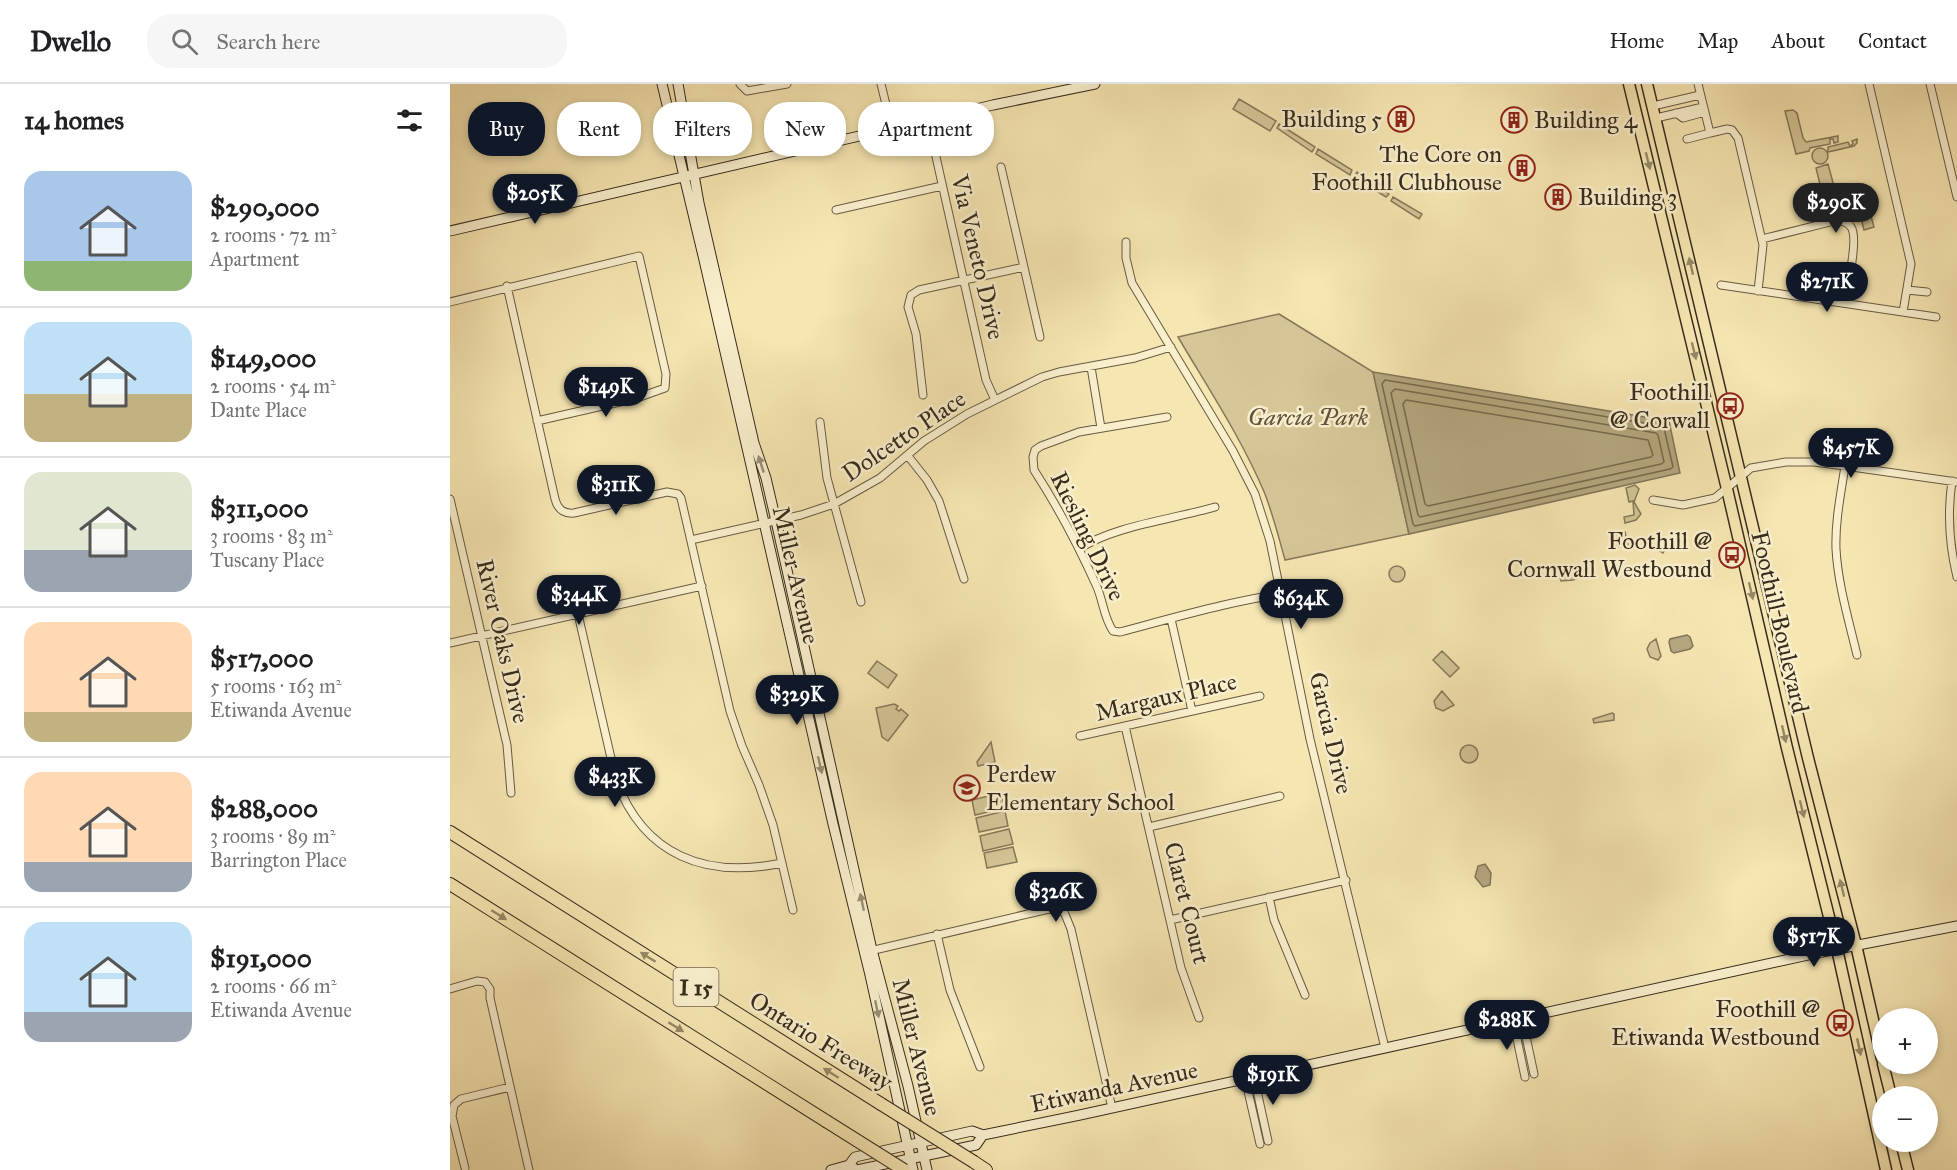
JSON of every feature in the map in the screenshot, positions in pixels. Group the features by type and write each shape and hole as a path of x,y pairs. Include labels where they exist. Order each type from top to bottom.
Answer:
{"highway":[{"name":"Ontario Freeway","path":"450,832 986,1170"},
{"name":"I 15","path":"450,884 826,1121 907,1165"}],"main road":[{"name":"Miller Avenue","path":"662,84 689,176 754,443 766,478 776,521 868,951 907,1146 907,1165 913,1170"},
{"name":"Miller Avenue","path":"678,84 689,176 764,524 868,951 927,1170"},
{"path":"994,106 1095,84"},
{"name":"Foothill Boulevard","path":"1629,84 1837,949 1886,1170"},
{"name":"Foothill Boulevard","path":"1647,84 1808,758 1872,1014"},
{"path":"450,231 858,137"},
{"name":"Etiwanda Avenue","path":"831,1170 849,1165 855,1157 920,1142 972,1131 983,1134 1112,1108 1837,949 1957,926"},
{"name":"Etiwanda Avenue","path":"849,1165 857,1170 907,1165 923,1156 976,1145 983,1134"},
{"path":"1904,1152 1908,1170"}],"street":[{"path":"740,84 747,91 787,84"},
{"path":"881,84 885,102"},
{"path":"1698,84 1710,133"},
{"path":"1869,84 1911,264 1903,312"},
{"path":"1930,84 1957,197"},
{"path":"1653,106 1700,95"},
{"path":"1656,118 1704,110"},
{"path":"1687,139 1727,129 1735,133 1763,245 1758,291"},
{"name":"Via Veneto Drive","path":"936,156 986,380 995,400"},
{"path":"1001,167 1040,337"},
{"path":"836,210 942,186"},
{"path":"1762,239 1834,221 1844,222 1851,227 1854,240 1844,303"},
{"name":"Garcia Drive","path":"1126,242 1126,258 1132,283 1233,451 1255,494 1270,541 1310,739 1385,1048"},
{"path":"450,302 507,286 639,256 666,374 665,388 650,395 537,421"},
{"path":"923,395 918,343 908,307 909,299 919,290 1024,267"},
{"path":"1721,285 1936,316"},
{"path":"507,286 556,504 562,512 574,513 667,492 678,494 683,502 730,711 766,805 792,910"},
{"path":"1907,290 1927,292"},
{"name":"Dolcetto Place","path":"692,540 776,521 834,504 868,487 924,441 967,414 1042,377 1135,358 1171,347"},
{"path":"1091,367 1101,428 1167,417"},
{"path":"820,422 825,469 861,602"},
{"name":"Riesling Drive","path":"1101,428 1079,432 1041,446 1035,450 1032,457 1034,470 1079,549 1098,589 1113,631 1120,632 1171,618"},
{"path":"908,456 927,480 939,501 964,579"},
{"path":"1653,500 1683,505 1715,498 1751,468 1786,462 1814,462 1954,482 1948,504 1948,528 1957,578"},
{"path":"1845,466 1836,549 1842,594 1857,655"},
{"name":"River Oaks Drive","path":"450,499 451,512 507,745 511,793"},
{"path":"1079,549 1091,541 1114,532 1215,507"},
{"path":"450,643 702,586"},
{"path":"1192,711 1171,618 1303,591"},
{"path":"578,614 616,780 626,803 641,824 667,848 687,859 708,866 749,869 782,863"},
{"name":"Margaux Place","path":"1080,736 1260,696"},
{"name":"Claret Court","path":"1125,726 1181,968 1199,1018"},
{"path":"1149,827 1280,796"},
{"path":"1170,920 1346,880"},
{"path":"1269,897 1274,920 1305,995"},
{"path":"868,951 1049,909 1064,912 1071,929 1112,1108"},
{"path":"937,934 950,990 980,1067"},
{"path":"450,989 477,981 485,982 490,989 490,998 529,1170"},
{"path":"1518,1019 1534,1074"},
{"path":"1518,1019 1526,1077"},
{"path":"1249,1077 1268,1141"},
{"path":"1249,1077 1260,1144"},
{"path":"465,1168 453,1116 454,1105 460,1099 510,1087"}],"green space":[{"path":"1239,99 1276,121 1270,131 1233,109"},
{"path":"1793,110 1797,113 1806,142 1838,136 1838,142 1834,143 1833,139 1830,139 1830,144 1810,148 1809,151 1796,154 1785,111"},
{"path":"1279,124 1315,147 1312,152 1277,128"},
{"path":"1857,139 1854,146 1828,152 1828,147 1848,142 1850,146 1853,144 1852,141"},
{"path":"1820,148 1826,150 1828,156 1826,162 1820,164 1814,162 1812,156 1814,150"},
{"path":"1318,149 1352,170 1350,175 1316,154"},
{"path":"1828,164 1839,205 1826,209 1816,168"},
{"path":"1357,172 1389,194 1386,197 1354,177"},
{"path":"1393,197 1422,214 1419,219 1391,201"},
{"path":"1871,216 1874,227 1864,230 1861,218"},
{"name":"Garcia Park","path":"1279,314 1373,372 1409,534 1285,560 1271,510 1246,453 1178,337"},
{"path":"1635,485 1639,489 1634,502 1641,514 1636,520 1625,523 1624,517 1634,515 1633,501 1629,502 1626,488"},
{"path":"1625,532 1628,545 1616,547 1612,538 1616,534"},
{"path":"1662,536 1670,541 1663,553 1655,548"},
{"path":"1394,566 1400,566 1405,574 1403,580 1394,582 1389,577 1389,571"},
{"path":"1577,571 1582,572 1583,576 1561,581 1560,577"},
{"path":"1656,639 1661,656 1658,660 1650,657 1647,649"},
{"path":"1442,651 1459,668 1450,677 1433,660"},
{"path":"877,661 897,675 888,688 868,673"},
{"path":"1442,691 1454,705 1443,711 1436,708 1434,701"},
{"path":"894,704 898,706 896,709 899,711 901,709 908,715 888,741 882,737 876,708"},
{"path":"1612,713 1614,720 1594,723 1593,719"},
{"path":"991,742 995,762 978,766 977,762"},
{"path":"1469,745 1475,748 1478,754 1475,760 1469,763 1463,760 1460,754 1463,748"},
{"path":"1001,793 1005,808 975,815 972,800"},
{"path":"1005,811 1008,826 979,832 976,818"},
{"path":"1009,829 1013,844 983,851 980,836"},
{"path":"1013,847 1017,862 987,868 984,853"}],"water":[{"path":"1373,372 1669,421 1680,473 1409,534"},
{"path":"1687,635 1693,646 1690,649 1674,653 1671,651 1670,639"},
{"path":"1485,864 1491,873 1490,885 1483,887 1475,877 1478,866"}],"place":[{"name":"Building 5","path":"1401,119"},
{"name":"Building 4","path":"1514,120"},
{"name":"The Core on Foothill Clubhouse","path":"1522,168"},
{"name":"Building 3","path":"1558,197"},
{"name":"Foothill @ Corwall","path":"1730,406"},
{"name":"Foothill @ Cornwall Westbound","path":"1732,555"},
{"name":"Perdew Elementary School","path":"967,788"},
{"name":"Foothill @ Etiwanda Westbound","path":"1840,1023"}]}
